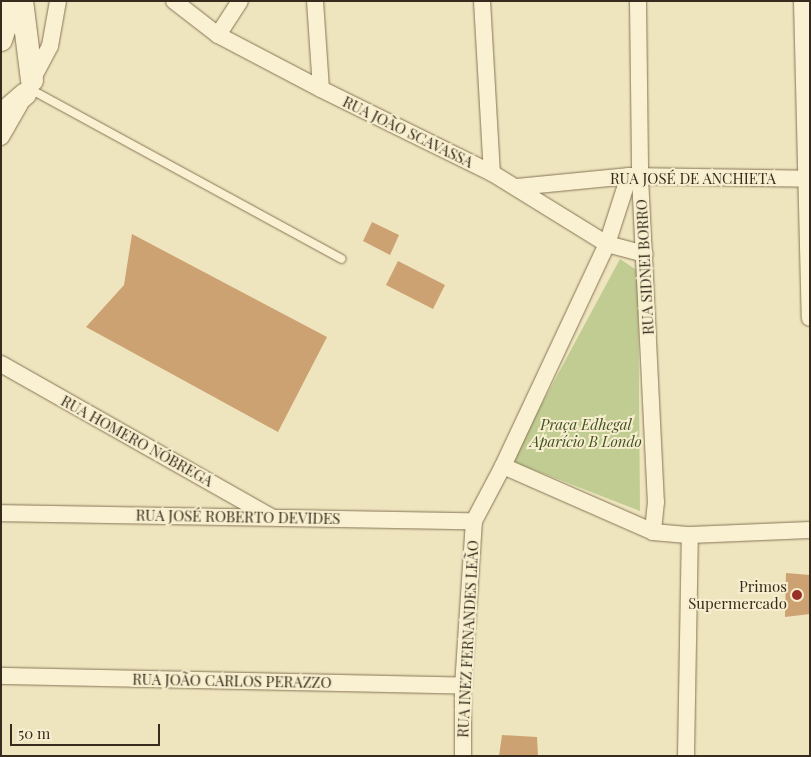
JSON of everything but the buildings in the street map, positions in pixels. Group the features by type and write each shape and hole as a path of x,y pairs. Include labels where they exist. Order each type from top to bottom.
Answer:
{"main road":[{"path":"1,40 14,1"},
{"path":"1,115 28,87 22,1"}],"street":[{"path":"1,137 50,46 58,1"},
{"path":"218,35 240,1"},
{"path":"315,1 321,89"},
{"path":"482,1 492,173"},
{"name":"RUA SIDNEI BORRO","path":"638,1 635,177 645,254 656,502 653,532"},
{"name":"RUA JOÃO SCAVASSA","path":"176,2 218,35 321,89 492,173 607,244 645,254"},
{"path":"804,11 810,318"},
{"path":"474,521 503,466 607,244 635,177"},
{"name":"RUA JOSÉ DE ANCHIETA","path":"517,187 635,177 807,179"},
{"name":"RUA HOMERO NÓBREGA","path":"1,364 273,518"},
{"path":"503,466 653,532 690,535 810,530"},
{"name":"RUA JOSÉ ROBERTO DEVIDES","path":"1,513 474,521"},
{"name":"RUA INEZ FERNANDES LEÃO","path":"463,756 463,686 474,521"},
{"path":"686,756 690,535"},
{"name":"RUA JOÃO CARLOS PERAZZO","path":"1,676 463,686"}],"lane":[{"path":"28,87 341,259"}],"green space":[{"name":"Praça Edhegal Aparício B Londo","path":"620,259 638,271 640,511 511,461"}],"place":[{"name":"Primos Supermercado","path":"797,595"}]}
